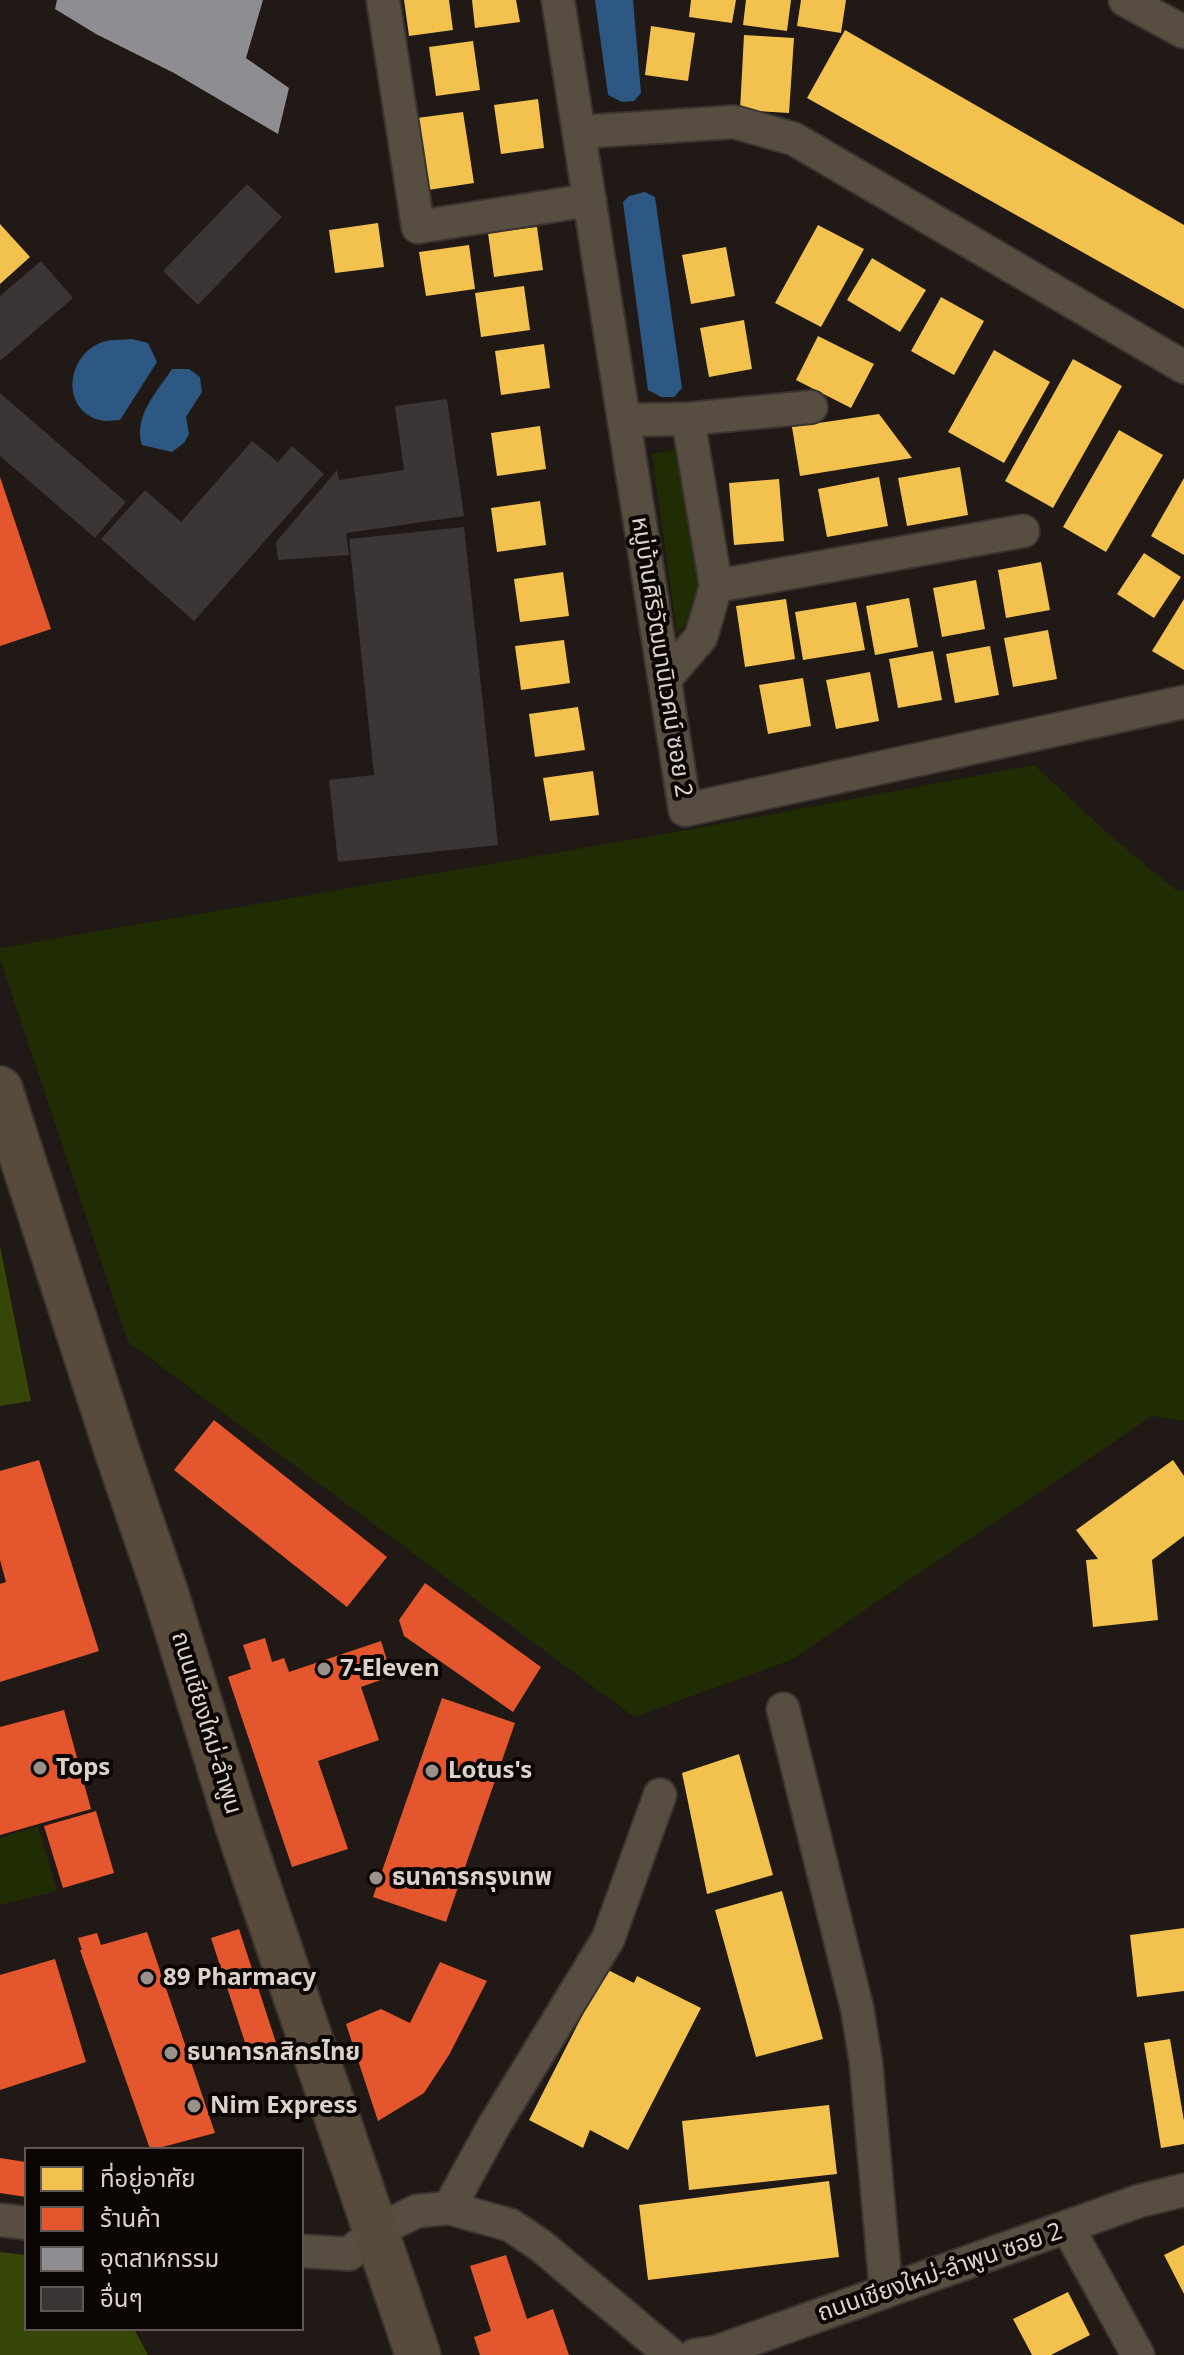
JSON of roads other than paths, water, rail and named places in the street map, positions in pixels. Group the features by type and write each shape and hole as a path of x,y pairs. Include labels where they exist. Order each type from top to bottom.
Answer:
{"main road":[{"name":"ถนนเชียงใหม่-ลำพูน","path":"0,1089 166,1594 237,1824 418,2355"}],"street":[{"path":"383,0 418,227 590,200"},
{"name":"หมู่บ้านศิริวัฒนานิเวศน์ ซอย 2","path":"558,0 685,810 1184,702"},
{"path":"1125,0 1184,32"},
{"path":"579,132 734,122 794,139 1184,367"},
{"path":"624,420 688,419 811,407"},
{"path":"665,679 701,637 716,586 688,419"},
{"path":"716,586 1023,531"},
{"path":"783,1709 857,2008 866,2063 886,2290"},
{"path":"449,2208 495,2124 608,1939 660,1795"},
{"name":"ถนนเชียงใหม่-ลำพูน ซอย 2","path":"695,2355 716,2352 1139,2201 1184,2190"},
{"path":"304,2251 349,2254 376,2231 417,2211 449,2208 510,2225 540,2245 671,2355"},
{"path":"0,2220 24,2223"},
{"path":"1068,2228 1138,2355"}],"water":[{"path":"595,0 633,0 641,93 634,101 622,102 608,95"},
{"path":"645,192 655,197 682,388 674,397 661,397 648,390 623,202 629,196"},
{"path":"132,339 148,343 157,362 120,420 102,421 87,414 74,395 75,371 80,360 100,343"},
{"path":"172,369 189,369 200,377 202,392 186,417 189,434 184,443 172,452 142,445 140,434 148,405"}],"place":[{"name":"7-Eleven","path":"324,1669"},
{"name":"Tops","path":"40,1768"},
{"name":"Lotus's","path":"432,1771"},
{"name":"ธนาคารกรุงเทพ","path":"376,1878"},
{"name":"89 Pharmacy","path":"147,1978"},
{"name":"ธนาคารกสิกรไทย","path":"171,2053"},
{"name":"Nim Express","path":"194,2106"}]}
